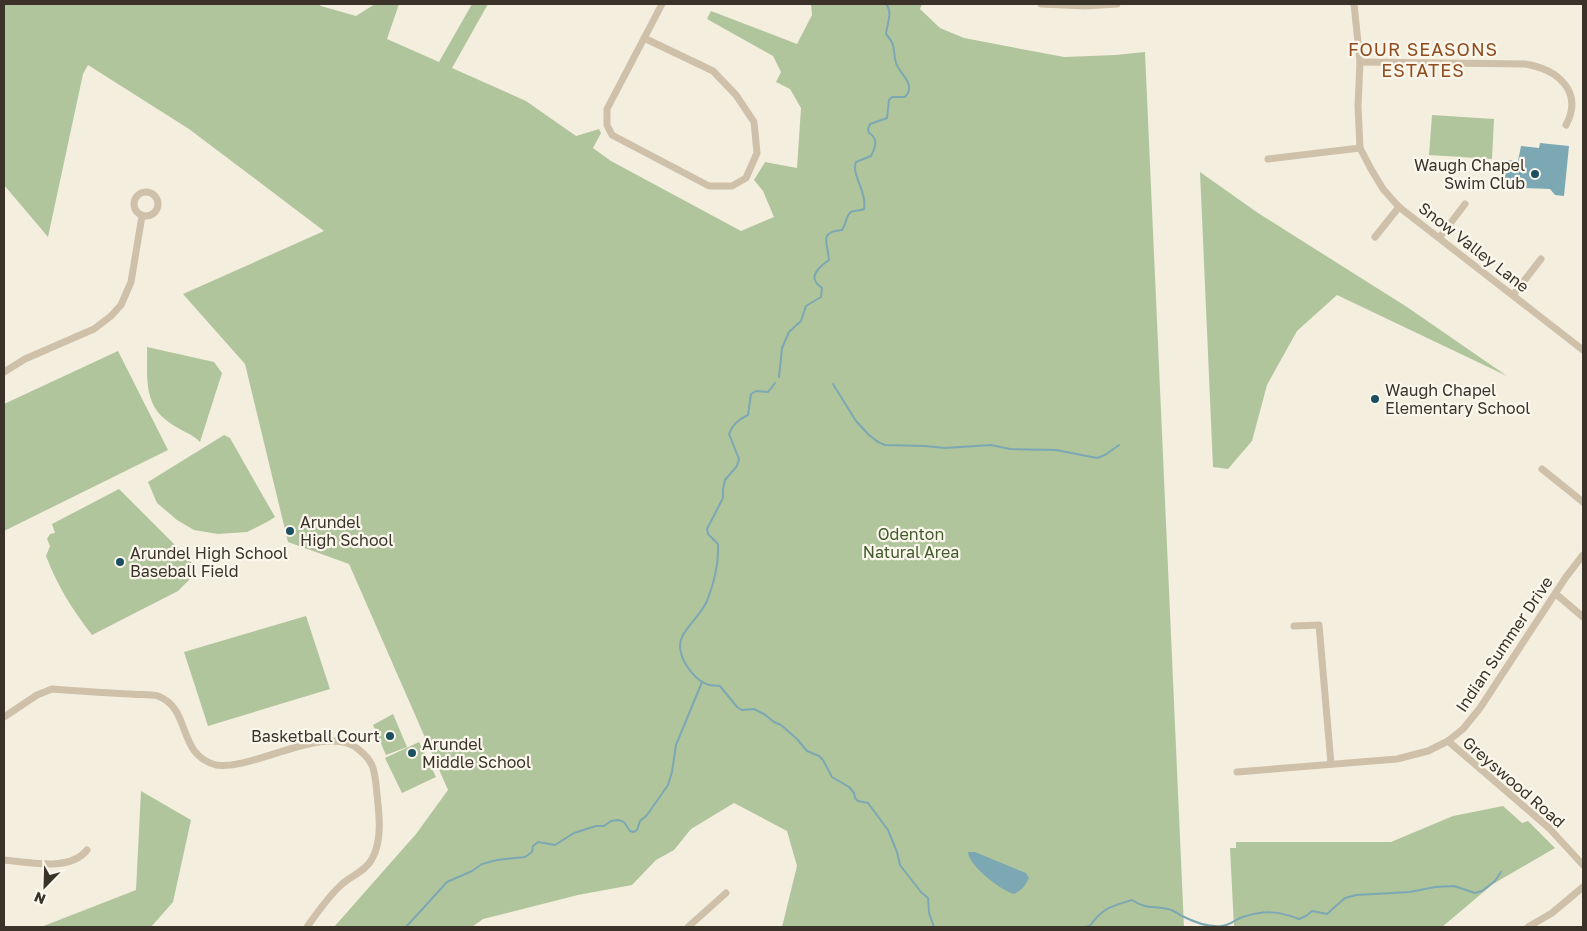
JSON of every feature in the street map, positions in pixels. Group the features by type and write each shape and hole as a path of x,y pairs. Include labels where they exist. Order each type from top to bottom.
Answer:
{"street":[{"path":"644,38 713,71 736,96 754,122 757,153 746,178 732,186 709,186 612,136 608,125 607,109 644,38 662,4"},
{"path":"1041,4 1117,4"},
{"name":"Snow Valley Lane","path":"1354,4 1360,62 1358,106 1360,148 1383,189 1399,207 1583,350"},
{"path":"1360,62 1525,64 1540,66 1554,73 1565,84 1572,99 1572,113 1566,125"},
{"path":"1268,159 1360,148"},
{"path":"1440,237 1465,204"},
{"path":"1375,238 1399,207"},
{"path":"4,372 25,359 94,329 111,316 121,305 131,282 142,216"},
{"path":"1513,295 1542,258"},
{"path":"1542,470 1583,502"},
{"name":"Indian Summer Drive","path":"1237,772 1397,759 1428,751 1448,742 1463,729 1480,708 1566,577 1583,556"},
{"path":"1556,594 1583,617"},
{"path":"1294,626 1319,625 1331,764"},
{"path":"4,717 37,695 52,689 157,696 173,707 179,716 193,751 204,760 218,766 263,759 311,743 336,740 354,745 368,756 374,769 379,832 374,853 372,860 363,870 340,886 307,927"},
{"name":"Greyswood Road","path":"1448,742 1549,828 1583,865"},
{"path":"4,860 40,864 65,863 82,856 87,850"},
{"path":"1528,927 1552,913 1583,887"},
{"path":"688,927 726,893"}],"green space":[{"name":"Odenton Natural Area","path":"4,4 318,4 356,16 375,4 399,4 387,39 439,62 472,4 488,4 452,68 526,101 576,136 599,129 601,133 593,148 611,161 741,231 774,217 763,191 754,180 765,162 797,168 801,108 790,89 776,82 781,72 773,56 707,19 711,11 797,44 812,15 811,4 922,4 920,9 940,28 964,38 1064,57 1145,52 1184,927 782,927 797,866 787,831 734,803 691,829 674,850 656,860 632,885 578,895 483,919 472,927 334,927 416,834 448,790 349,564 288,542 245,364 183,294 324,231 189,129 88,65 83,74 48,237 4,185"},
{"path":"1432,115 1494,119 1492,159 1429,155"},
{"path":"1200,172 1258,213 1407,307 1507,376 1337,295 1297,331 1267,385 1252,441 1228,469 1213,467"},
{"path":"147,347 214,362 222,373 200,442 170,423 155,407 148,389"},
{"path":"118,351 168,450 4,531 4,404"},
{"path":"224,435 230,438 275,517 247,532 218,534 194,530 177,520 157,503 148,482"},
{"name":"Arundel High School Baseball Field","path":"119,489 196,568 194,575 178,591 92,635 72,607 55,578 46,556 50,546 47,539 50,534 55,533 52,524"},
{"path":"306,616 330,689 208,726 184,652"},
{"name":"Basketball Court","path":"393,714 407,747 386,755 373,725"},
{"path":"419,742 436,777 402,793 385,758"},
{"path":"141,791 191,820 173,902 151,927 41,927 136,890"},
{"path":"1503,806 1522,823 1528,821 1555,848 1493,884 1442,927 1234,927 1230,848 1236,848 1236,842 1391,842 1453,816"}],"water":[{"name":"Waugh Chapel Swim Club","path":"1540,143 1569,146 1564,196 1555,195 1550,189 1503,187 1506,160 1518,161 1521,146 1539,148"},
{"path":"968,852 975,852 1026,873 1029,878 1019,891 1014,894 1008,892 986,877 973,864"}],"waterway":[{"path":"779,377 782,348 789,332 801,321 806,306 821,297 822,288 816,283 815,276 818,269 829,260 826,244 827,236 830,233 842,230 851,212 864,209 863,196 855,167 856,162 871,156 874,150 875,141 868,129 870,124 887,118 889,100 892,97 905,97 908,92 908,84 896,63 893,45 886,34 889,14 886,4"},
{"path":"775,383 768,392 756,391 751,394 748,415 736,423 729,434 739,459 737,466 725,480 723,498 707,529 708,534 718,544 716,572 707,601 683,635 680,649 682,657 696,677 709,685 720,686 737,707 742,710 754,709 781,725 807,751 819,756 832,777 849,787 858,801 868,803 888,830 900,865 928,898 929,913 934,927"},
{"path":"833,384 856,421 869,435 885,445 945,448 991,445 1010,449 1056,450 1097,458 1119,445"},
{"path":"406,927 447,882 472,871 482,864 497,860 525,857 532,852 533,846 538,842 555,845 574,833 596,826 604,826 611,821 618,820 624,822 630,831 634,832 637,830 640,821 647,815 668,785 676,745 702,682"},
{"path":"1084,927 1090,926 1108,908 1132,900 1145,906 1170,909 1201,924 1222,926 1243,917 1265,912 1285,914 1299,919 1312,911 1327,914 1345,898 1356,895 1410,892 1435,887 1454,886 1475,893 1482,891 1495,881 1501,872"}],"place":[{"name":"Waugh Chapel Swim Club","path":"1535,174"},
{"name":"Waugh Chapel Elementary School","path":"1375,399"},
{"name":"Arundel High School","path":"290,531"},
{"name":"Arundel High School Baseball Field","path":"120,562"},
{"name":"Basketball Court","path":"390,736"},
{"name":"Arundel Middle School","path":"412,753"}],"district":[{"name":"FOUR SEASONS ESTATES","path":"1423,59"}]}
